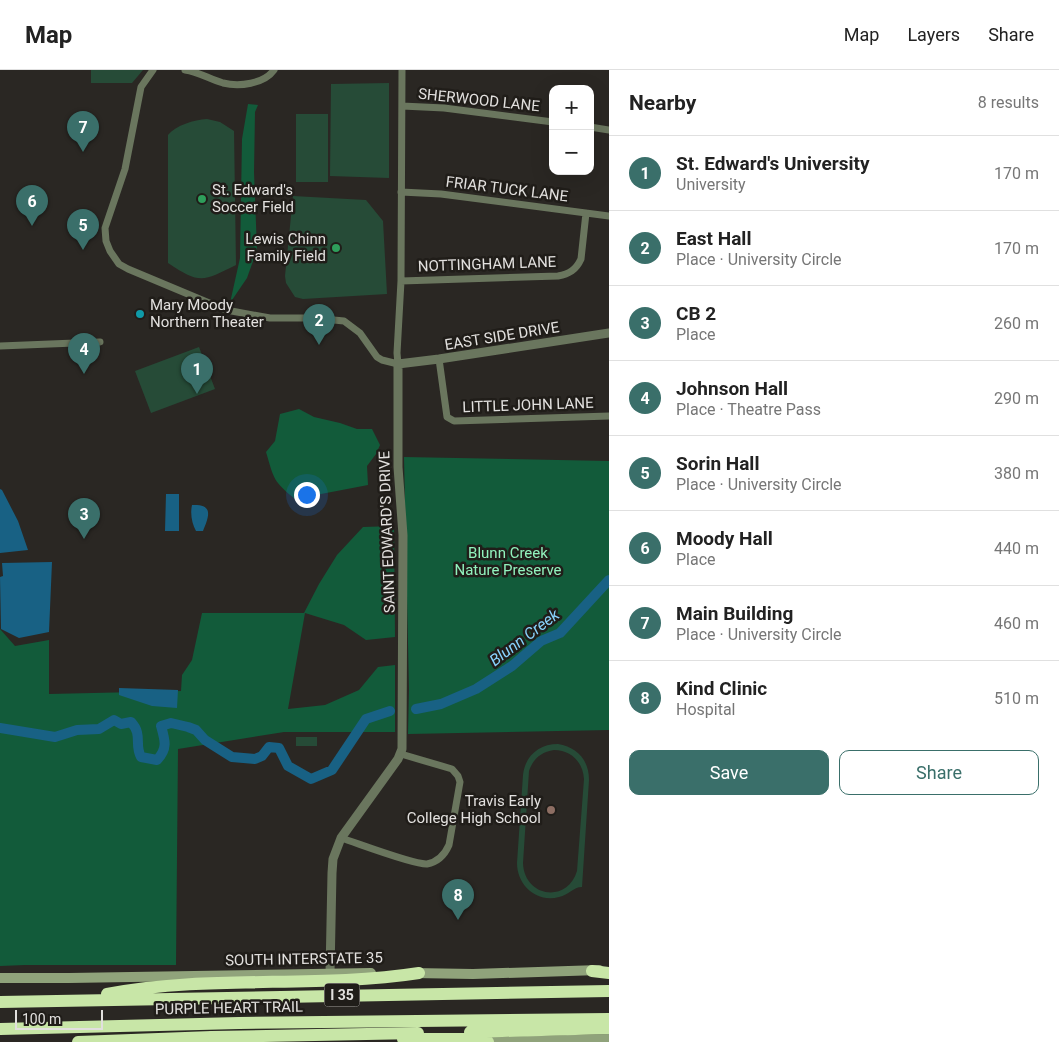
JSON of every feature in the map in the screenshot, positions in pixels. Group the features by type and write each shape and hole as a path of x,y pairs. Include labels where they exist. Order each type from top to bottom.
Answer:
{"highway":[{"path":"592,971 609,972"},
{"path":"74,1000 124,991 180,985 337,981 386,978 419,973"},
{"name":"PURPLE HEART TRAIL","path":"0,1002 609,991"},
{"name":"PURPLE HEART TRAIL","path":"0,1029 239,1023 609,1018"},
{"path":"239,1023 268,1032 338,1038 478,1039 487,1042"},
{"path":"78,1042 609,1028"}],"main road":[{"name":"SOUTH INTERSTATE 35","path":"0,978 108,978 330,973 473,974 592,971"},
{"path":"487,1042 609,1039"}],"street":[{"path":"152,70 141,87 125,169 105,228 106,242 115,258 128,269 226,310 270,318 314,318 344,321 360,333 377,357 398,364"},
{"path":"185,70 196,71 221,83 233,85 258,82 267,78 274,70"},
{"name":"SAINT EDWARD'S DRIVE","path":"401,754 403,713 403,536 398,467 397,353 401,281 402,70"},
{"name":"SHERWOOD LANE","path":"402,106 444,108 549,121"},
{"path":"594,128 609,130"},
{"name":"FRIAR TUCK LANE","path":"401,192 441,194 609,216"},
{"name":"NOTTINGHAM LANE","path":"401,281 558,276 566,274 578,265 581,259 586,212"},
{"name":"EAST SIDE DRIVE","path":"398,364 609,333"},
{"path":"0,346 100,342"},
{"name":"LITTLE JOHN LANE","path":"439,359 447,417 454,421 609,416"},
{"path":"330,973 332,873 334,859 341,838 401,754 452,769 458,776 459,787 449,845 447,850 438,859 424,864 341,838"}],"green space":[{"path":"91,70 143,70 132,83 91,83"},
{"path":"389,83 389,178 330,176 331,84"},
{"path":"248,104 258,105 255,112 254,172 257,250 247,278 230,303 240,258 242,139"},
{"path":"296,114 328,114 328,182 296,182"},
{"name":"St. Edward's Soccer Field","path":"207,119 220,122 234,131 236,265 216,275 195,278 168,263 168,135 176,128"},
{"name":"Lewis Chinn Family Field","path":"293,196 366,200 383,221 387,294 303,299 295,297 286,283 285,276"},
{"path":"199,347 215,389 151,413 135,371"},
{"path":"299,409 314,417 357,429 372,429 380,445 367,466 368,485 295,499 282,488 275,479 266,452 275,441 280,414"},
{"name":"Blunn Creek Nature Preserve","path":"404,457 609,461 609,730 408,734 409,689"},
{"path":"394,526 395,637 366,640 344,625 305,613 288,709 325,705 359,690 378,667 395,665 395,732 284,732 178,749 176,965 0,966 0,629 15,646 49,640 49,694 181,691 182,675 192,660 202,613 304,613 337,555 363,527"},
{"path":"296,737 317,737 317,746 296,746"},
{"path":"558,744 576,751 587,766 589,780 582,887 576,888 562,896 551,898 536,895 524,885 520,878 517,863 524,768 534,752","holes":["554,750 566,752 579,762 584,779 577,871 572,882 564,888 556,892 547,892 538,889 530,883 525,874 523,863 529,771 541,754"]}],"water":[{"path":"0,489 18,521 28,550 0,553"},
{"path":"166,494 179,494 179,531 165,531"},
{"path":"192,505 199,505 207,509 208,516 203,531 196,531 192,522"},
{"path":"52,562 49,632 19,638 1,629 0,577 3,576 2,563"},
{"path":"119,688 178,690 177,708 152,706 119,695"}],"waterway":[{"name":"Blunn Creek","path":"416,709 441,704 476,689 512,666 541,641 560,633 609,580"},
{"name":"Blunn Creek","path":"0,728 55,737 77,730 99,729 114,720 121,724 131,722 137,731 138,748 141,757 157,760 163,752 165,744 161,726 171,723 196,730 205,740 232,757 255,759 262,756 269,747 279,748 288,766 311,779 332,770 366,719 390,711"}],"place":[{"name":"Main Building","path":"83,152"},
{"name":"St. Edward's Soccer Field","path":"202,199"},
{"name":"Moody Hall","path":"32,226"},
{"name":"Lewis Chinn Family Field","path":"336,248"},
{"name":"Sorin Hall","path":"83,250"},
{"name":"Mary Moody Northern Theater","path":"140,314"},
{"name":"East Hall","path":"319,345"},
{"name":"Johnson Hall","path":"84,374"},
{"name":"St. Edward's University","path":"197,394"},
{"name":"CB 2","path":"84,539"},
{"name":"Travis Early College High School","path":"551,810"},
{"name":"Kind Clinic","path":"458,920"}]}
